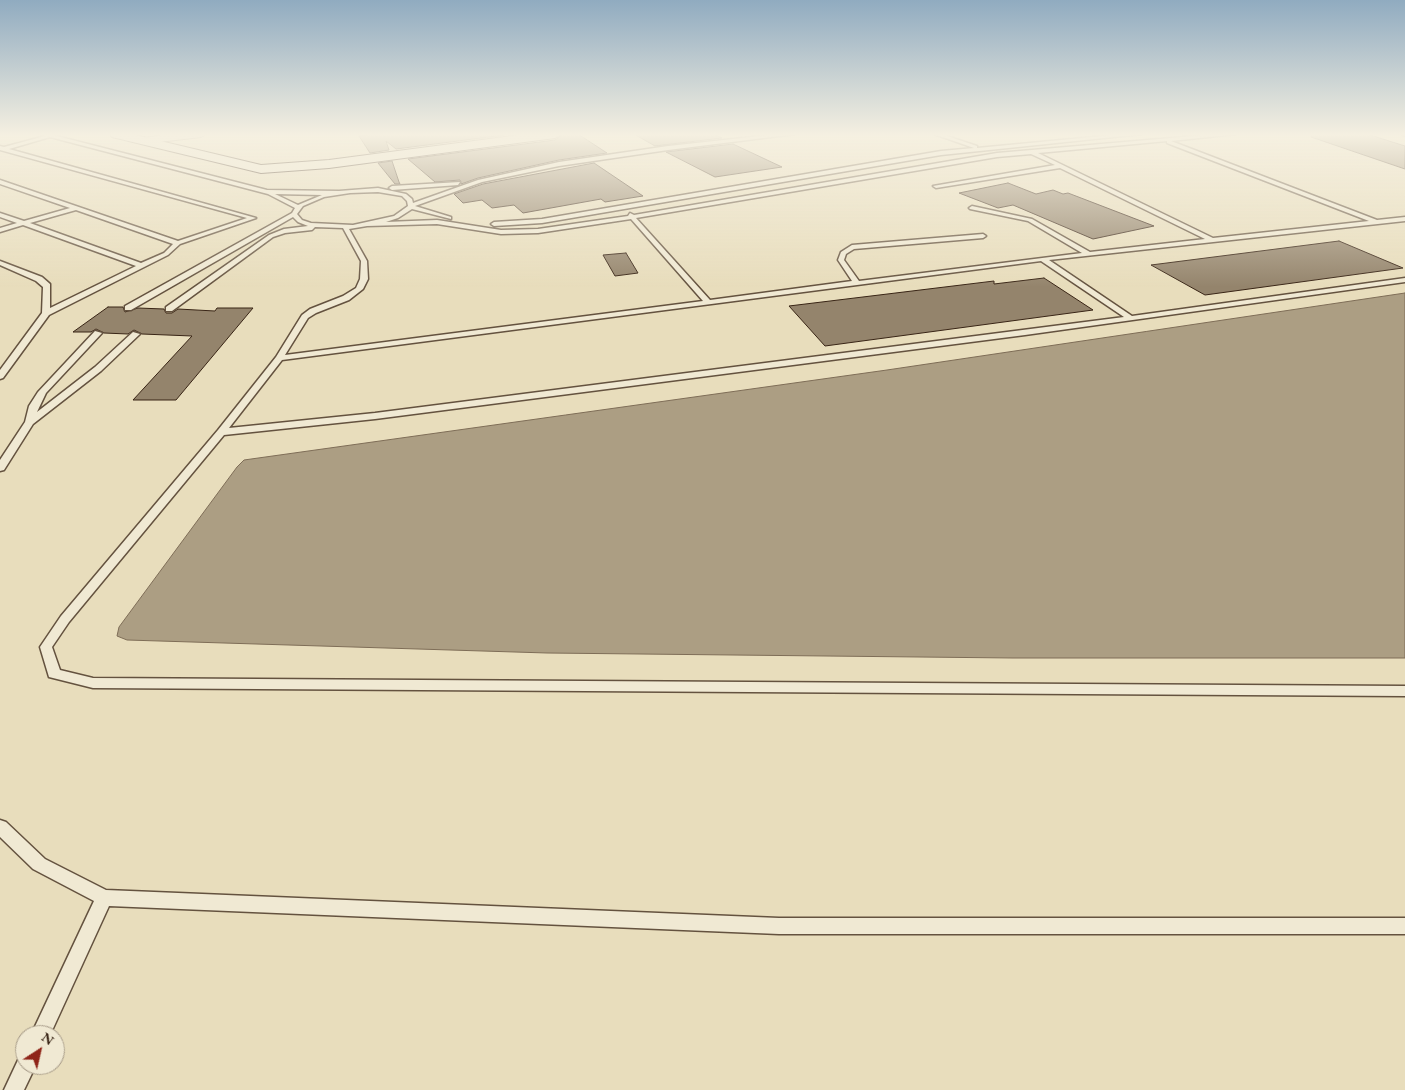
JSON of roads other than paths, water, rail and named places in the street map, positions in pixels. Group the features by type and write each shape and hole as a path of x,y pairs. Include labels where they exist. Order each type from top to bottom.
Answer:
{"lane":[{"path":"8,185 178,243"},
{"path":"0,376 46,313 166,254 178,243 253,218 132,185"},
{"path":"239,185 267,192 298,207"},
{"path":"267,192 338,193 429,185"},
{"path":"369,225 396,217 411,206 469,185"},
{"path":"411,206 457,221 498,225 542,221 753,185"},
{"path":"168,309 271,236 284,231 323,227 437,222 518,232 634,217 821,185"},
{"path":"936,186 943,185"},
{"path":"1099,185 1212,240"},
{"path":"1280,185 1375,222"},
{"path":"362,190 399,194 410,200 411,206"},
{"path":"128,308 294,214 298,207 310,201 338,193"},
{"path":"0,230 77,208"},
{"path":"618,208 634,217 709,303"},
{"path":"972,208 1030,220 1089,254"},
{"path":"294,214 300,221 323,227"},
{"path":"0,215 142,266"},
{"path":"279,358 1042,259 1404,219"},
{"path":"345,227 364,261 364,279 359,289 346,298 313,311 305,318 279,358 221,432 65,619 46,648 54,674 93,683 1405,690"},
{"path":"858,283 841,260 843,253 852,247 983,236"},
{"path":"1042,259 1132,319"},
{"path":"0,263 39,280 47,286 46,313"},
{"path":"221,432 375,416 1132,319 1405,280"},
{"path":"30,422 34,406 42,392 98,333"},
{"path":"0,468 30,422 98,369 136,334"},
{"path":"0,827 39,864 104,898 779,926 1405,926"},
{"path":"45,1025 104,898"},
{"path":"14,1090 21,1075"}]}
